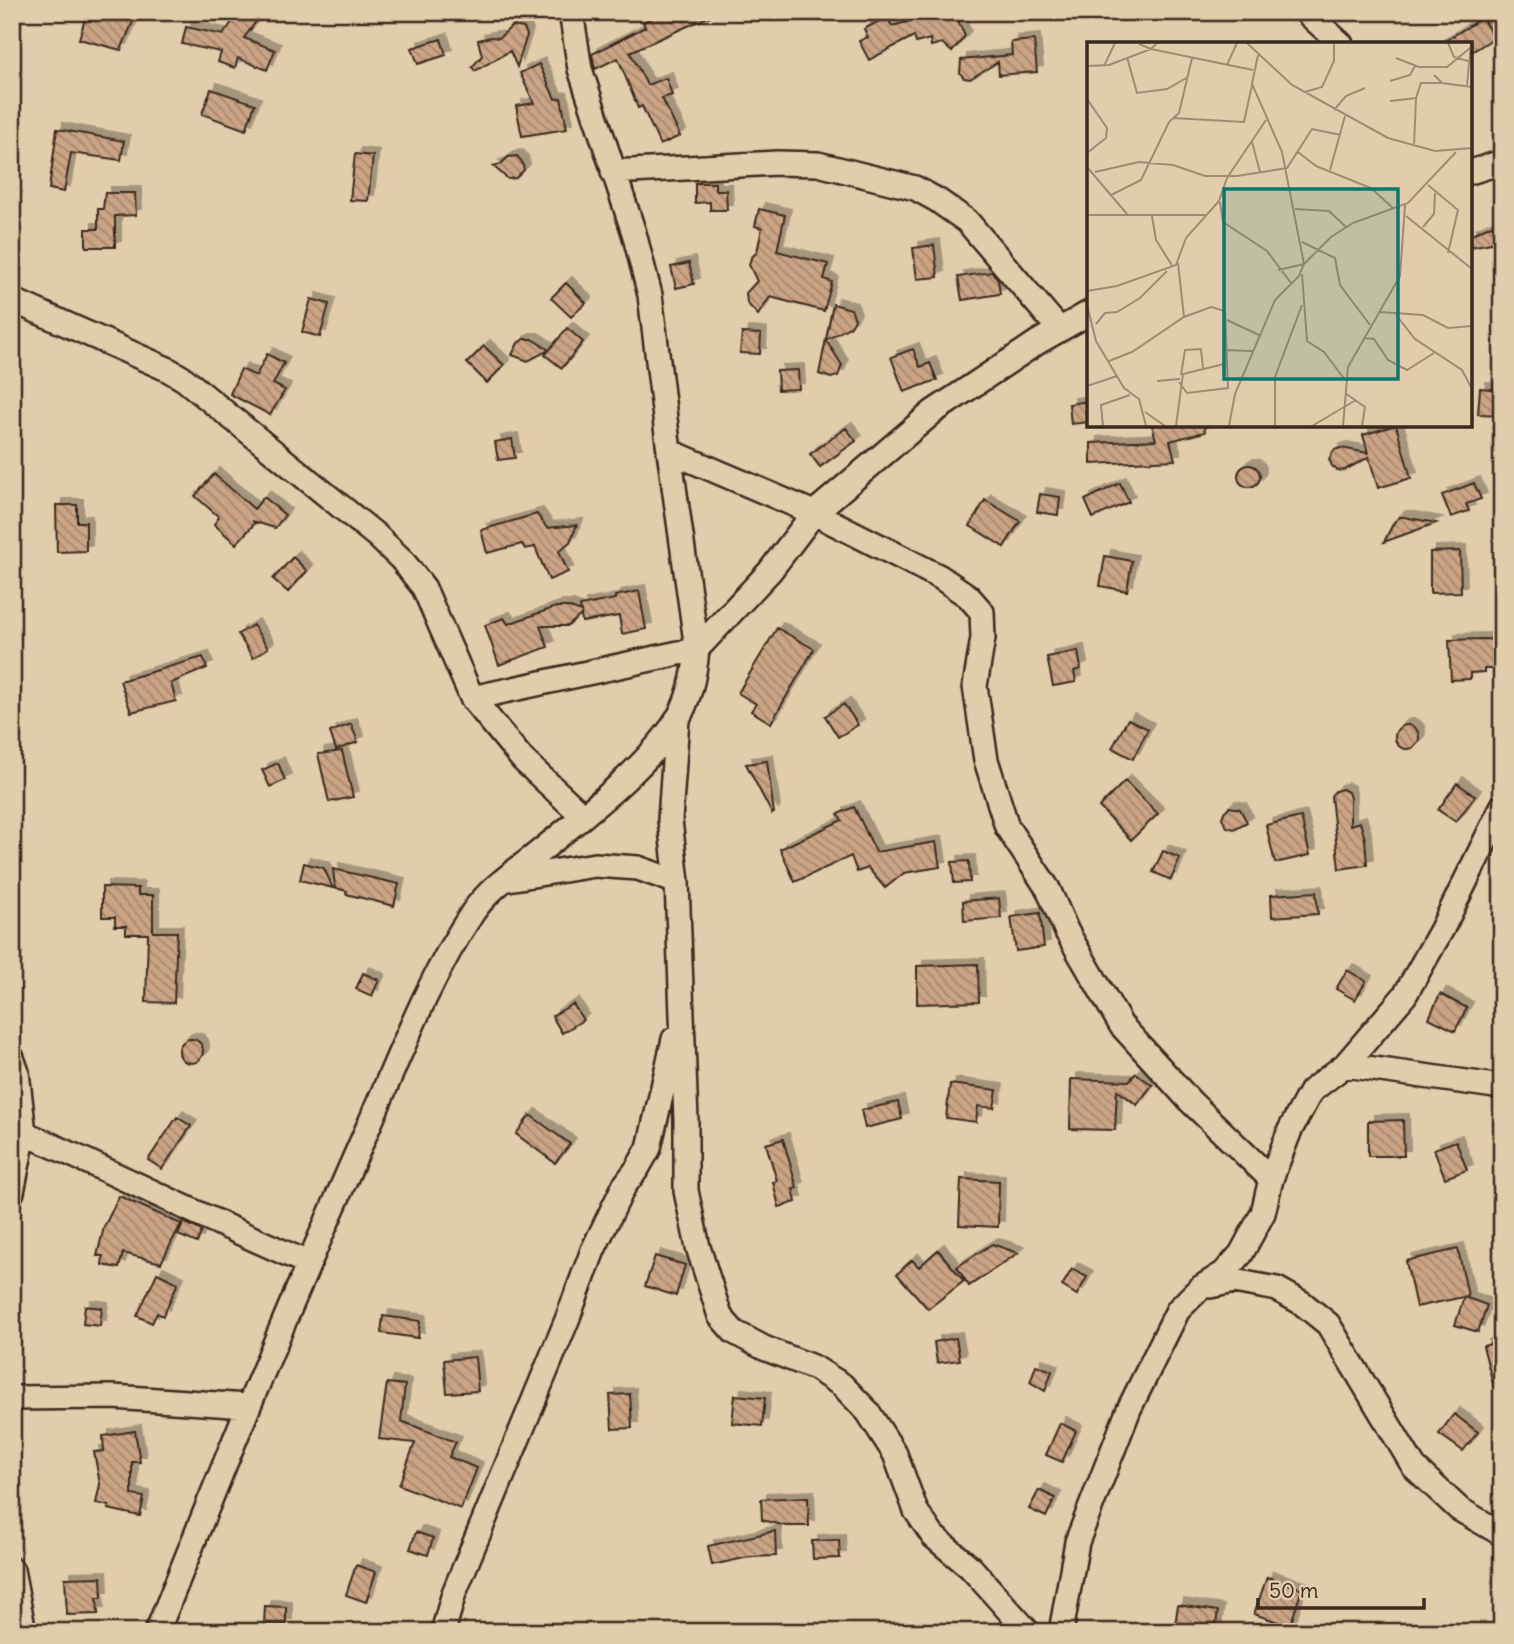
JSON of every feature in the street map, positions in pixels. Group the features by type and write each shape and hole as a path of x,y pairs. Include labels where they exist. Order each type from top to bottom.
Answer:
{"street":[{"path":"157,1632 247,1406 444,959 482,900 583,816 651,753 677,719 694,674 697,649 650,295 634,233 580,69 571,12"},
{"path":"1306,12 1339,42"},
{"path":"1473,168 1502,162"},
{"path":"613,172 777,163 818,164 915,188 967,221 1059,329"},
{"path":"12,300 184,379 377,536 402,560 424,589 472,698 523,760 583,816"},
{"path":"472,698 697,649 770,571 814,513 933,412 1059,329 1087,314"},
{"path":"669,451 814,513 940,577 968,596 982,612 983,638 975,686 986,760 1007,827 1048,889 1067,932 1121,1025 1190,1101 1270,1179"},
{"path":"677,719 670,820 677,882 686,1191 698,1247 720,1316 734,1332 764,1348 815,1368 833,1379 868,1412 895,1454 916,1511 933,1536 971,1568 1027,1632"},
{"path":"1061,1632 1077,1542 1129,1409 1178,1310 1200,1288 1224,1273 1241,1254 1263,1213 1270,1179 1290,1130 1311,1091 1345,1065 1405,995 1442,929 1502,807"},
{"path":"505,879 595,865 638,867 677,882"},
{"path":"443,1632 454,1593 567,1320 593,1250 624,1186 649,1148 681,1005"},
{"path":"12,1058 17,1072 24,1133 12,1192"},
{"path":"1345,1065 1498,1091"},
{"path":"24,1133 100,1166 235,1232 308,1263"},
{"path":"1200,1288 1234,1281 1277,1289 1303,1303 1328,1324 1414,1467 1459,1508 1502,1534"},
{"path":"12,1398 113,1397 247,1406"},
{"path":"12,1570 24,1632"}],"building":[{"path":"87,12 137,12 121,50 79,39"},
{"path":"239,12 263,12 244,38 275,50 267,70 238,58 235,68 218,62 221,52 182,44 186,27 223,35"},
{"path":"665,12 719,12 630,52 647,85 666,78 672,95 662,98 680,136 660,145 642,106 638,108 618,58 595,69 592,54 645,27 643,22"},
{"path":"943,12 954,12 965,36 952,52 942,43 931,46 930,39 916,43 914,36 869,60 859,41 868,37 864,29 887,17 892,26"},
{"path":"1482,18 1494,38 1472,52 1472,42 1443,42"},
{"path":"512,26 524,28 527,35 517,67 510,51 475,71 472,67 482,56 478,40 499,38"},
{"path":"441,39 446,55 418,64 412,48"},
{"path":"1034,40 1037,72 999,75 998,62 970,79 964,78 960,73 961,60 1012,55 1011,42"},
{"path":"539,64 555,99 561,98 567,129 522,136 516,106 534,103 520,73"},
{"path":"211,89 255,104 246,130 202,114"},
{"path":"57,129 124,141 121,160 71,153 64,192 49,189"},
{"path":"355,154 373,156 368,201 350,200"},
{"path":"517,156 524,170 516,178 508,179 493,166 501,164 508,157"},
{"path":"695,183 715,183 715,190 726,190 727,210 710,210 710,202 695,203"},
{"path":"105,193 135,193 136,215 115,216 115,247 86,247 86,229 98,229 98,209 103,209"},
{"path":"759,209 785,215 777,251 828,264 824,279 832,282 824,311 770,297 758,315 747,303 746,293 757,281 749,265 757,252 762,228 755,226"},
{"path":"1502,220 1502,241 1472,247 1472,234"},
{"path":"934,245 938,277 917,279 913,248"},
{"path":"689,263 694,284 676,288 671,267"},
{"path":"992,272 998,279 1000,294 962,300 958,277"},
{"path":"566,283 586,303 571,317 551,298"},
{"path":"311,299 329,304 320,337 302,332"},
{"path":"833,304 851,309 855,319 851,326 826,340 842,365 838,376 831,378 819,374"},
{"path":"567,328 583,342 562,368 545,355"},
{"path":"742,333 761,334 760,354 740,353"},
{"path":"524,339 532,339 549,350 528,361 512,355 518,343"},
{"path":"484,346 504,365 487,383 467,363"},
{"path":"913,349 920,367 930,363 937,380 904,392 891,357"},
{"path":"267,354 284,363 273,384 285,390 270,415 230,394 241,369 256,376"},
{"path":"798,370 799,389 778,390 777,371"},
{"path":"1480,388 1502,390 1502,415 1478,414"},
{"path":"1087,401 1087,422 1071,424 1069,404"},
{"path":"1153,427 1204,427 1205,432 1170,441 1175,460 1091,464 1091,443 1156,440"},
{"path":"1397,427 1411,478 1378,488 1369,457 1345,470 1338,471 1332,466 1329,459 1334,450 1341,448 1368,453 1363,435"},
{"path":"846,428 856,441 820,467 810,454"},
{"path":"512,439 515,458 498,460 495,442"},
{"path":"1245,465 1253,465 1260,472 1260,480 1253,487 1245,487 1238,480 1238,472"},
{"path":"214,474 254,509 264,497 285,515 275,528 252,521 255,523 236,544 214,524 219,517 195,496"},
{"path":"1120,483 1129,502 1093,518 1085,500"},
{"path":"1474,483 1481,499 1466,504 1469,511 1451,517 1442,495"},
{"path":"1040,494 1060,497 1058,515 1037,512"},
{"path":"985,500 1020,521 1004,547 970,526"},
{"path":"56,505 77,505 77,522 86,522 86,551 57,552"},
{"path":"537,514 547,528 577,525 570,542 559,551 568,572 549,580 535,547 525,549 522,544 487,553 481,530"},
{"path":"1400,517 1436,523 1384,542 1394,522"},
{"path":"1460,551 1461,592 1430,593 1430,552"},
{"path":"1105,556 1132,561 1127,591 1100,586"},
{"path":"293,557 307,571 288,592 273,579"},
{"path":"639,591 646,629 622,634 619,616 582,622 581,615 568,626 540,626 548,647 499,665 485,625 504,618 508,624 556,607 568,607 581,612 580,606"},
{"path":"253,625 268,648 253,658 238,634"},
{"path":"777,628 814,649 771,723 751,711 756,704 738,693"},
{"path":"1449,640 1502,640 1502,669 1484,669 1484,672 1470,673 1470,679 1451,680"},
{"path":"1078,651 1081,669 1074,671 1076,682 1053,686 1047,657"},
{"path":"203,657 207,668 171,683 176,701 131,712 120,681"},
{"path":"844,704 858,725 838,737 825,716"},
{"path":"1128,719 1148,729 1133,759 1112,748"},
{"path":"351,724 358,742 336,750 330,732"},
{"path":"1402,725 1412,725 1419,732 1419,742 1412,749 1402,749 1395,742 1395,732"},
{"path":"342,751 353,797 329,802 318,754"},
{"path":"767,761 774,813 772,814 746,764"},
{"path":"278,763 285,780 270,787 262,770"},
{"path":"1125,781 1158,814 1131,840 1099,807"},
{"path":"1457,783 1475,796 1456,822 1438,810"},
{"path":"1342,789 1348,792 1350,798 1350,825 1360,822 1365,839 1367,865 1339,869 1331,796"},
{"path":"854,807 876,852 936,842 940,867 904,873 885,888 868,868 857,872 851,856 795,882 780,849 842,820 838,814"},
{"path":"1229,807 1240,809 1247,822 1234,829 1227,827 1222,818"},
{"path":"1301,817 1310,855 1275,863 1266,825"},
{"path":"1163,851 1180,858 1171,880 1153,872"},
{"path":"969,861 970,882 954,883 952,862"},
{"path":"304,863 324,868 333,888 300,880"},
{"path":"333,869 399,884 394,906 346,894 347,891 335,888"},
{"path":"102,887 138,888 138,895 153,895 153,932 177,932 174,1003 146,1002 148,934 126,934 126,926 115,926 115,917 102,917"},
{"path":"1316,892 1318,914 1272,917 1271,895"},
{"path":"999,898 1001,918 964,921 963,901"},
{"path":"1040,913 1044,947 1016,951 1011,917"},
{"path":"978,964 979,1002 917,1004 917,966"},
{"path":"1347,970 1366,981 1355,1000 1336,989"},
{"path":"363,973 379,980 372,996 356,989"},
{"path":"1440,994 1467,1008 1455,1031 1429,1018"},
{"path":"573,1004 583,1020 562,1033 552,1016"},
{"path":"191,1039 199,1043 203,1051 199,1059 191,1063 183,1059 179,1051 183,1043"},
{"path":"1136,1073 1152,1085 1137,1105 1117,1090 1115,1130 1070,1129 1071,1079 1129,1081"},
{"path":"950,1084 997,1090 994,1108 978,1106 976,1122 946,1118"},
{"path":"898,1102 902,1119 865,1128 861,1110"},
{"path":"530,1115 570,1144 555,1163 516,1134"},
{"path":"177,1117 191,1126 162,1169 148,1160"},
{"path":"1403,1120 1404,1156 1368,1156 1368,1121"},
{"path":"783,1139 797,1188 793,1189 796,1202 779,1207 773,1182 777,1181 766,1144"},
{"path":"1456,1141 1467,1170 1445,1178 1434,1149"},
{"path":"961,1179 999,1181 998,1227 959,1225"},
{"path":"119,1196 181,1224 161,1263 123,1253 119,1268 102,1265 103,1256 97,1256 104,1227"},
{"path":"184,1222 202,1231 197,1243 178,1235"},
{"path":"992,1244 1018,1253 969,1286 957,1267"},
{"path":"1458,1249 1468,1296 1416,1307 1406,1261"},
{"path":"938,1250 964,1281 928,1309 897,1274 912,1260 919,1267"},
{"path":"655,1256 685,1265 676,1296 645,1286"},
{"path":"1072,1269 1087,1277 1077,1295 1062,1286"},
{"path":"157,1273 178,1283 163,1316 157,1313 152,1323 137,1316"},
{"path":"1464,1297 1487,1305 1478,1332 1455,1325"},
{"path":"85,1306 102,1308 100,1326 83,1324"},
{"path":"383,1316 420,1321 418,1338 381,1333"},
{"path":"956,1338 960,1360 937,1363 934,1342"},
{"path":"1502,1341 1502,1394 1496,1395 1483,1346"},
{"path":"475,1357 478,1391 447,1393 444,1360"},
{"path":"1036,1365 1052,1371 1045,1391 1030,1382"},
{"path":"387,1383 405,1385 401,1421 456,1442 449,1457 477,1468 461,1509 399,1485 415,1443 379,1439"},
{"path":"630,1394 632,1428 612,1429 610,1395"},
{"path":"735,1395 765,1398 762,1426 732,1423"},
{"path":"1454,1414 1478,1432 1463,1451 1439,1434"},
{"path":"1060,1423 1076,1431 1062,1462 1046,1455"},
{"path":"135,1431 140,1462 132,1462 132,1495 144,1497 140,1516 108,1509 109,1506 96,1503 100,1484 94,1452 104,1451 103,1436"},
{"path":"1039,1490 1055,1498 1046,1517 1029,1509"},
{"path":"808,1497 809,1526 786,1526 762,1520 761,1499"},
{"path":"775,1531 776,1556 749,1557 712,1565 708,1546"},
{"path":"416,1532 433,1538 428,1555 410,1549"},
{"path":"839,1540 840,1558 813,1559 812,1541"},
{"path":"356,1565 376,1572 366,1602 346,1595"},
{"path":"101,1577 102,1598 97,1598 98,1614 67,1615 65,1578"},
{"path":"1267,1577 1302,1589 1290,1626 1254,1614"},
{"path":"1178,1605 1218,1611 1215,1632 1174,1632"},
{"path":"265,1606 286,1607 286,1625 264,1624"}]}
